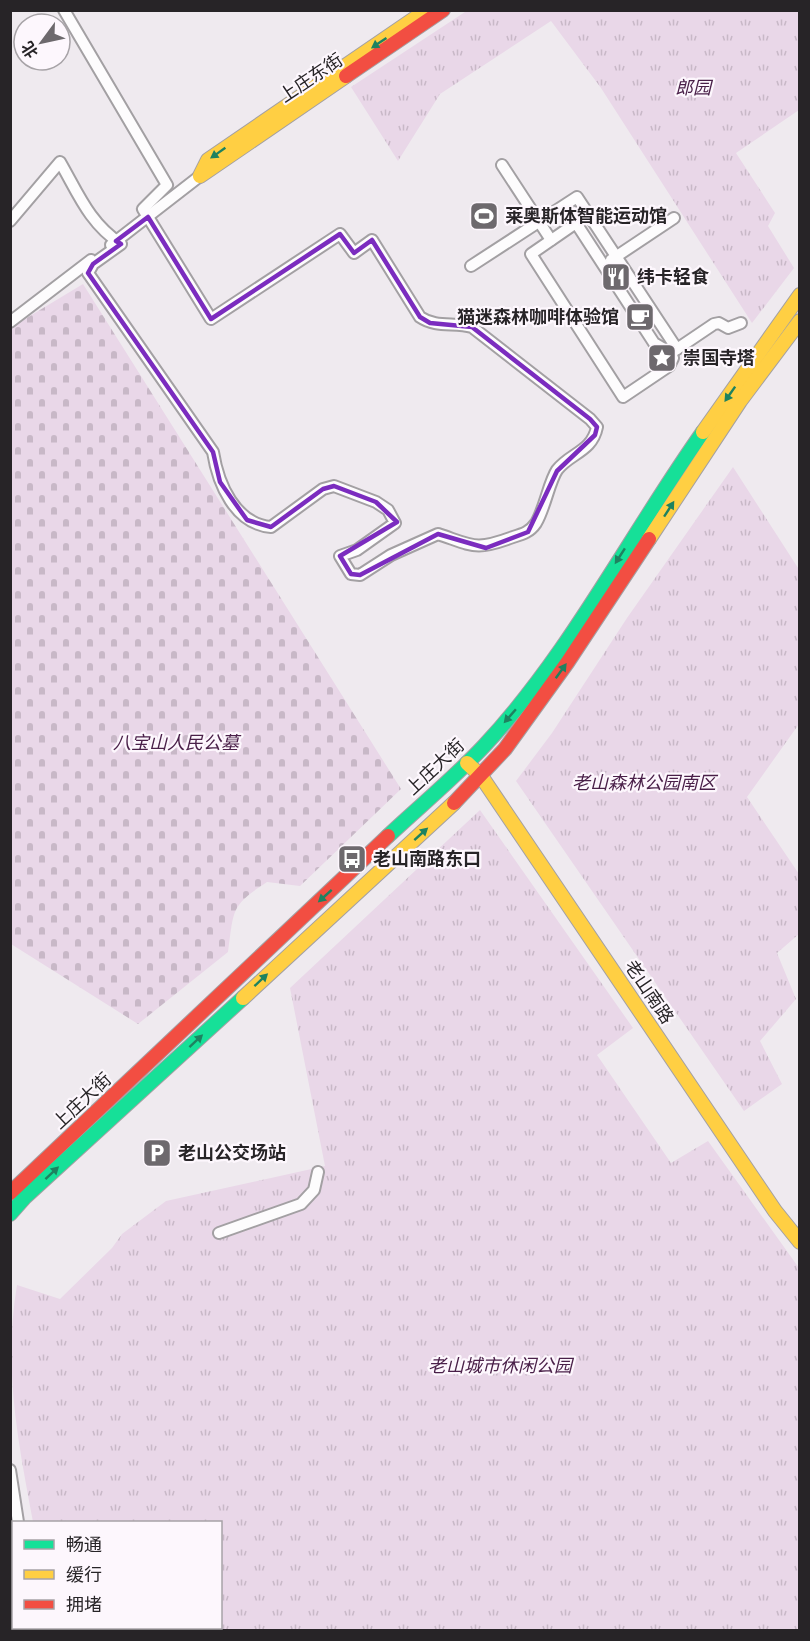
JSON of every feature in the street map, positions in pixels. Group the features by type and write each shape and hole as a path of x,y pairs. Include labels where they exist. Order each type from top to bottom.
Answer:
{"main road":[{"name":"上庄东街","path":"200,176 208,160 427,10"},
{"name":"上庄东街","path":"200,176 443,10"},
{"name":"上庄大街","path":"10,1193 162,1052 286,930 467,763 519,706 542,676 667,484 800,295"},
{"name":"上庄大街","path":"10,1214 25,1197 435,822 505,749 567,663 740,401 800,321"},
{"name":"老山南路","path":"467,763 481,776 775,1211 800,1242"}],"street":[{"path":"10,221 60,162 70,184 96,223 103,232 121,244 93,264 88,273 213,453 220,482 243,515 260,526 271,527 323,489 334,486 376,502 393,516 395,523 357,550 340,556 351,574 360,575 391,555 438,534 453,542 486,548 528,532 540,513 557,471 591,444 595,435 597,427 590,419 472,327 458,323 430,323 420,317 372,240 354,253 340,234 211,319 143,209 167,184 64,10"},
{"path":"502,165 551,240"},
{"name":"上庄东街","path":"10,322 200,176"},
{"path":"471,266 577,197 674,351 674,358 669,366 623,397 531,254 576,223 654,343 674,351"},
{"path":"603,265 674,218"},
{"path":"674,351 714,324 719,323 728,328 741,323"},
{"path":"219,1233 301,1204 314,1190 318,1172"},
{"path":"10,1470 18,1521"}],"highlighted area":[{"path":"148,217 211,319 340,234 354,253 372,240 420,317 430,323 472,327 590,419 597,427 595,435 557,471 528,532 486,548 438,534 360,575 351,574 340,556 397,522 376,502 334,486 323,489 271,527 247,520 220,482 213,452 88,273 93,264 121,244 116,241"}],"green space":[{"name":"郎园","path":"468,10 799,11 799,110 736,153 775,213 768,226 794,268 752,323 601,88 551,21 440,94 398,161 351,87"},
{"name":"八宝山人民公墓","path":"83,284 401,789 300,886 267,882 246,897 233,918 228,952 138,1024 11,944 10,328"},
{"name":"老山森林公园南区","path":"733,467 800,571 799,724 747,797 799,874 799,934 777,953 796,999 760,1041 782,1084 744,1111 516,781 552,733 627,618"},
{"name":"老山城市休闲公园","path":"480,810 633,1028 597,1055 671,1163 708,1141 799,1268 799,1630 67,1630 222,1629 222,1521 33,1521 22,1462 12,1375 11,1346 17,1285 60,1299 112,1248 122,1234 166,1201 325,1166 290,988"}],"traffic: fast":[{"path":"388,836 473,758 545,672 703,432"},
{"path":"10,1214 25,1197 243,998"}],"traffic: slow":[{"path":"346,76 200,176 208,160 427,10"},
{"path":"703,432 800,295"},
{"path":"649,539 740,401 800,321"},
{"path":"467,763 481,776 775,1211 800,1242"},
{"path":"243,998 454,803"}],"traffic: jam":[{"path":"346,76 443,10"},
{"path":"454,803 505,749 567,663 649,539"},
{"path":"10,1193 388,836"}],"place":[{"name":"莱奥斯体智能运动馆","path":"484,216"},
{"name":"纬卡轻食","path":"616,277"},
{"name":"猫迷森林咖啡体验馆","path":"640,317"},
{"name":"崇国寺塔","path":"662,358"},
{"name":"老山南路东口","path":"352,859"},
{"name":"老山公交场站","path":"157,1153"}]}
